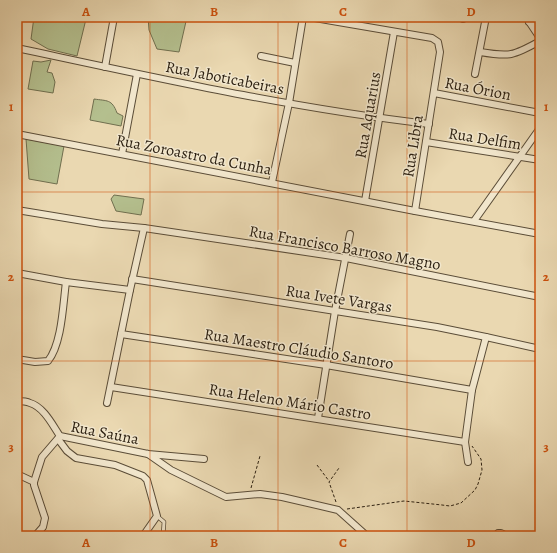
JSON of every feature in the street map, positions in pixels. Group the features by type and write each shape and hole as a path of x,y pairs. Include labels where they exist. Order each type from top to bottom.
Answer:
{"street":[{"path":"105,67 114,17"},
{"path":"272,182 289,103 303,17"},
{"path":"309,17 394,32"},
{"path":"476,74 486,17"},
{"path":"527,20 540,24"},
{"path":"527,20 540,38"},
{"name":"Rua Libra","path":"394,32 432,38 438,42 440,52 415,210"},
{"name":"Rua Aquarius","path":"365,201 394,32"},
{"path":"480,52 510,55 524,50 540,41"},
{"name":"Rua Jaboticabeiras","path":"17,48 137,74 289,103 379,118 428,124"},
{"path":"261,56 295,62"},
{"path":"122,154 137,74"},
{"name":"Rua Órion","path":"434,93 540,113"},
{"path":"474,221 540,128"},
{"name":"Rua Zoroastro da Cunha","path":"17,134 365,201"},
{"name":"Rua Delfim","path":"426,142 540,160"},
{"path":"365,201 540,234"},
{"name":"Rua Francisco Barroso Magno","path":"17,210 102,224 144,228 346,258 540,297"},
{"path":"107,403 144,228"},
{"path":"318,418 335,311 350,234"},
{"path":"17,273 66,282 130,290"},
{"name":"Rua Ivete Vargas","path":"132,279 335,311 486,337 540,349"},
{"path":"17,359 42,362 48,361 52,356 58,339 66,282"},
{"name":"Rua Maestro Cláudio Santoro","path":"121,334 326,365 472,390"},
{"path":"468,462 465,442 472,390 486,337"},
{"name":"Rua Heleno Mário Castro","path":"111,387 465,442"},
{"name":"Rua Saúna","path":"17,401 28,402 41,409 59,438 148,454 204,459"},
{"path":"35,536 43,527 45,518 34,482 42,457 59,438 71,455 76,458 111,464 143,476 149,485 157,516 143,536"},
{"path":"148,454 171,470 226,496 250,494 282,497 338,510 367,536"},
{"path":"17,474 34,482"},
{"path":"495,536 501,532 507,536"}],"lane":[{"path":"157,516 164,524 163,536"}],"path":[{"path":"316,465 329,482 338,510 404,501 450,506 461,503 475,490 482,470 481,460 477,452 471,444 465,442"},
{"path":"250,494 260,456"},
{"path":"329,482 339,468"}],"green space":[{"path":"34,17 75,17 86,19 77,56 48,49 31,39"},
{"path":"148,17 187,17 179,52 157,49 149,30"},
{"path":"51,60 47,72 52,73 55,82 53,93 28,89 33,61 41,62"},
{"path":"94,99 106,101 113,105 117,113 123,116 121,126 90,120"},
{"path":"26,139 64,146 57,184 29,179"},
{"path":"114,195 144,199 141,215 116,211 111,199"}]}
